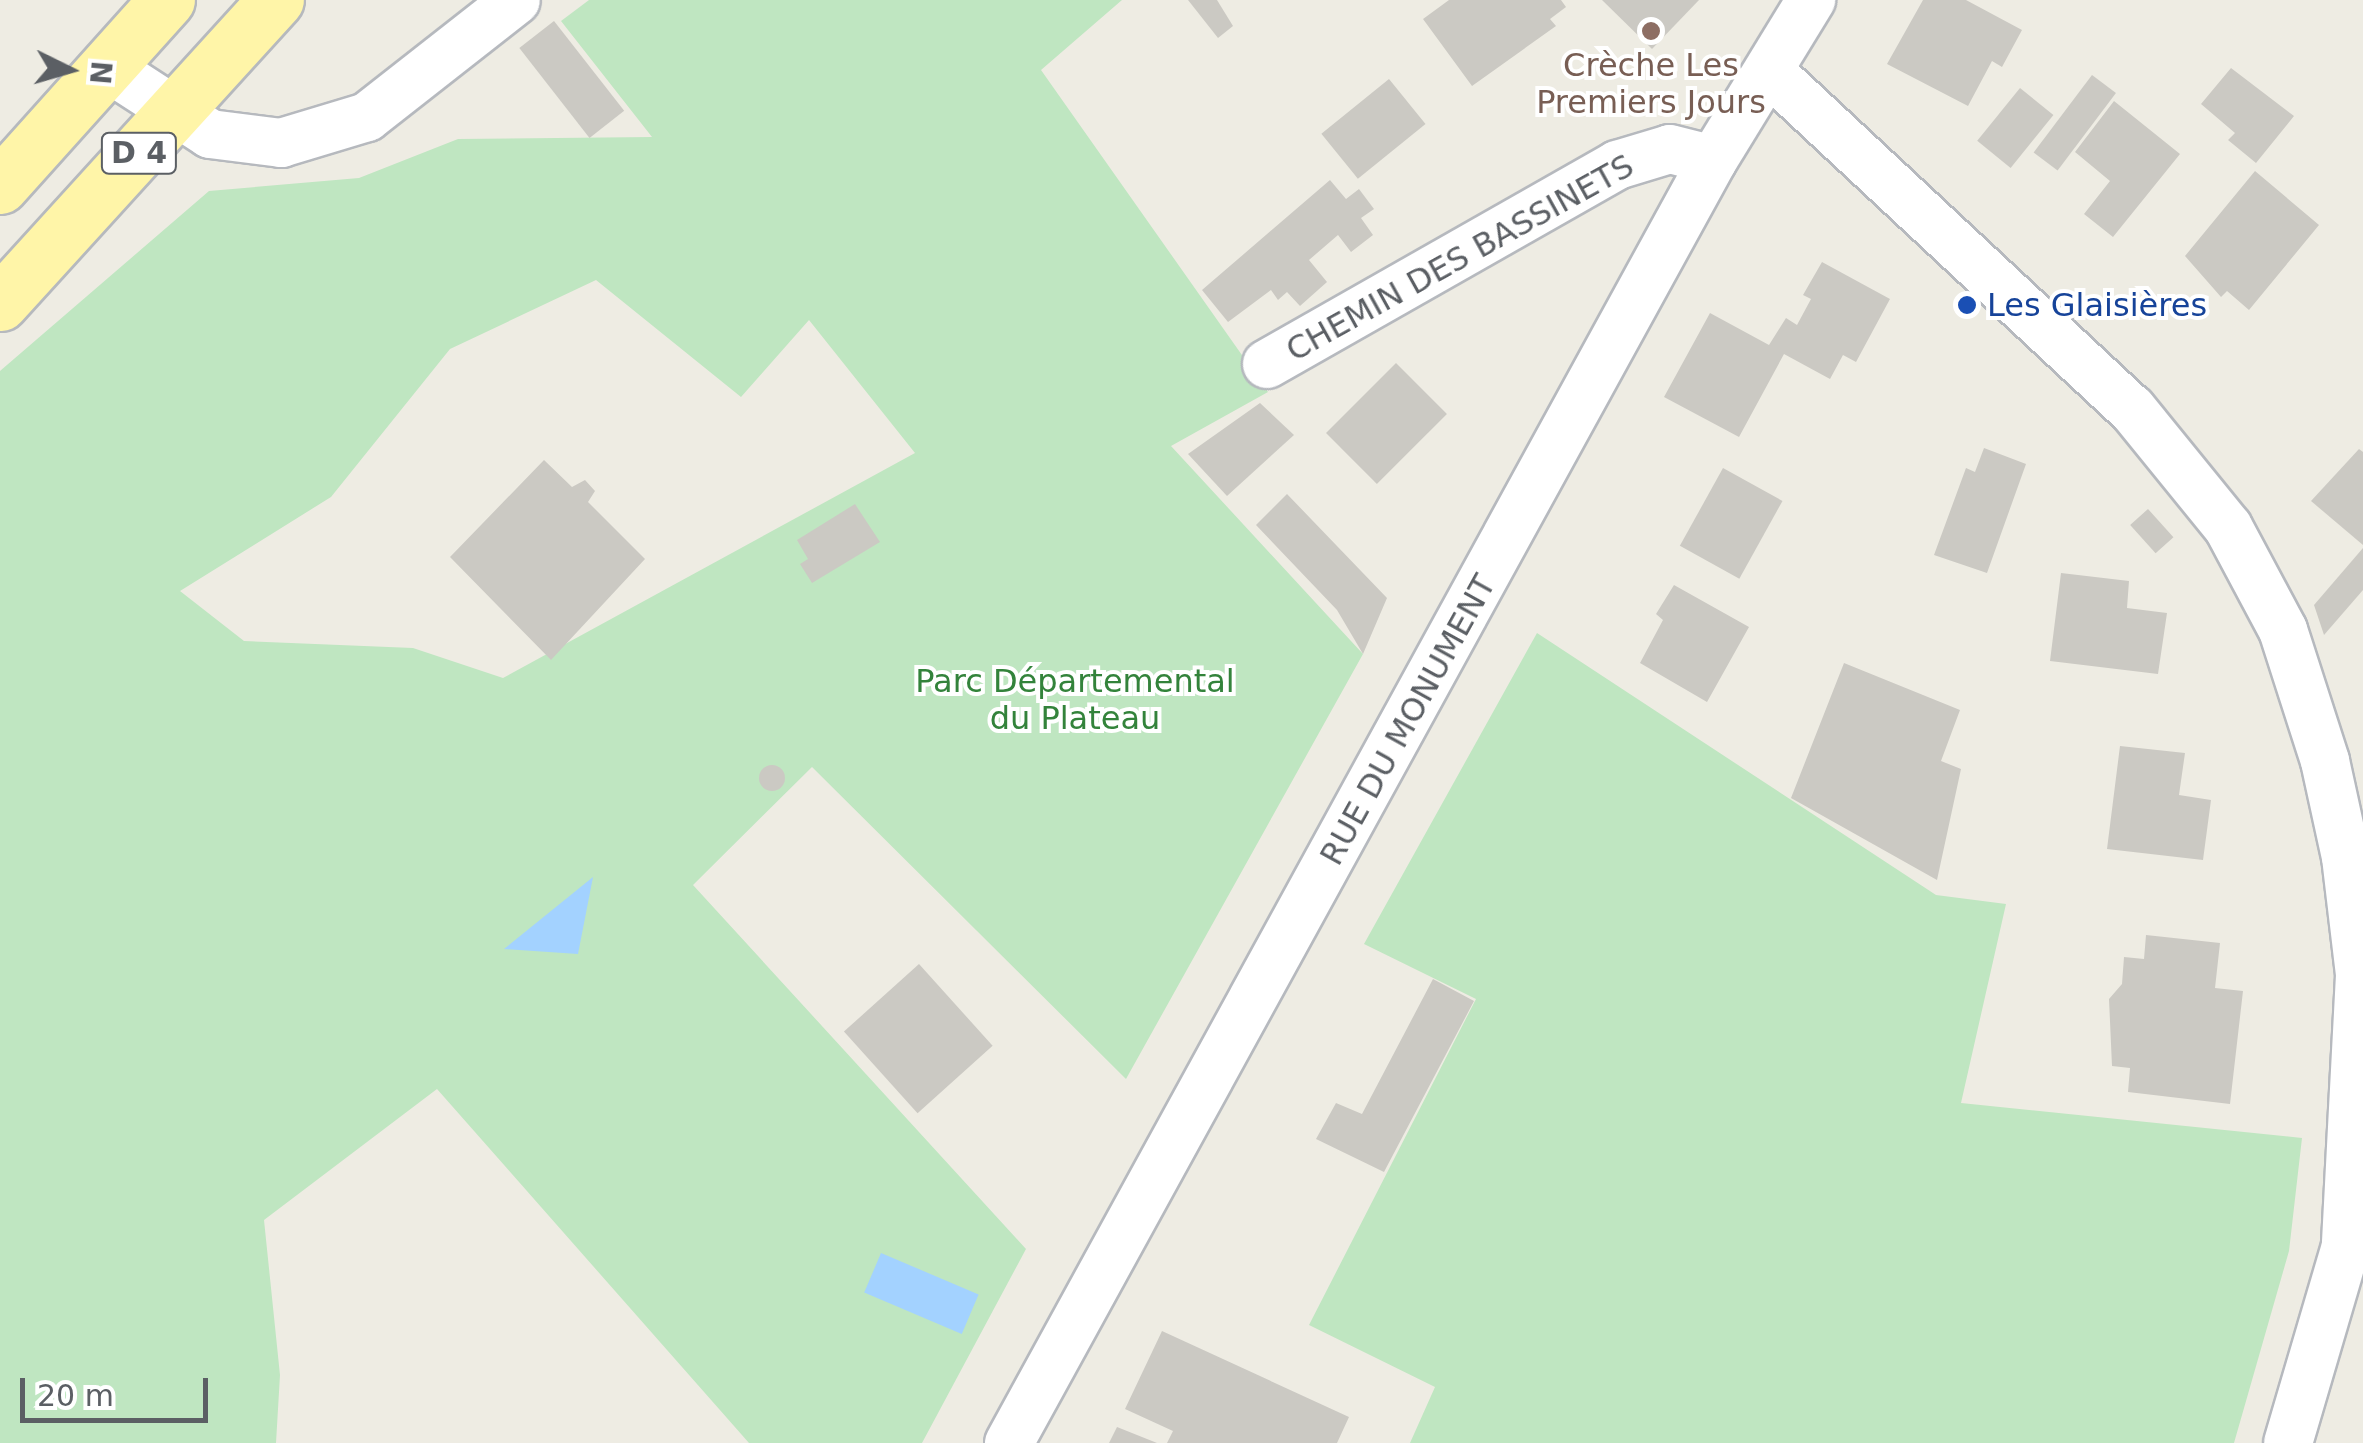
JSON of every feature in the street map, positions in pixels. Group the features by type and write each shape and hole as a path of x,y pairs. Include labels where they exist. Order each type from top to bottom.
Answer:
{"main road":[{"name":"D 4","path":"0,186 168,0"},
{"name":"D 4","path":"0,303 276,0"}],"street":[{"path":"108,67 210,134 281,143 367,117 516,0"},
{"name":"RUE DU MONUMENT","path":"1009,1443 1713,160 1811,0"},
{"path":"1770,72 2132,410 2228,527 2283,630 2325,760 2346,857 2361,976 2346,1246 2288,1443"},
{"name":"CHEMIN DES BASSINETS","path":"1266,364 1617,165 1670,149 1713,160"}],"green space":[{"name":"Parc Départemental du Plateau","path":"589,0 1122,0 1041,70 1268,392 1171,446 1363,654 1126,1079 812,767 693,885 1026,1249 922,1443 749,1443 437,1089 264,1220 280,1375 276,1443 0,1443 0,371 209,191 359,178 458,139 652,137 561,21","holes":["596,280 741,397 809,320 915,453 503,678 413,648 244,641 180,591 331,497 450,349"]},
{"path":"1537,633 1936,895 2006,904 1961,1103 2302,1138 2289,1251 2234,1443 1410,1443 1435,1387 1309,1325 1476,999 1364,944"}],"water":[{"path":"593,877 578,954 504,949"},
{"path":"881,1253 979,1294 962,1334 864,1293"}],"building":[{"path":"1188,0 1217,0 1233,26 1218,38"},
{"path":"1449,0 1561,0 1566,7 1550,19 1556,26 1472,86 1423,19"},
{"name":"Crèche Les Premiers Jours","path":"1602,0 1699,0 1652,49"},
{"path":"1923,0 1966,0 2022,30 2002,67 1992,61 1968,106 1887,64"},
{"path":"554,21 624,111 590,138 519,48"},
{"path":"2231,68 2294,116 2256,163 2228,140 2235,133 2201,104"},
{"path":"2092,75 2116,93 2058,171 2034,152"},
{"path":"1389,79 1426,124 1358,179 1321,134"},
{"path":"2020,88 2053,115 2011,168 1977,141"},
{"path":"2114,101 2180,154 2113,237 2084,214 2110,181 2075,152"},
{"path":"2255,171 2319,225 2249,310 2227,291 2221,297 2185,256"},
{"path":"1330,180 1346,199 1359,189 1374,209 1361,218 1373,235 1351,252 1338,235 1309,260 1327,282 1300,306 1287,292 1278,300 1271,290 1228,322 1202,290"},
{"path":"1822,262 1890,299 1856,362 1843,355 1830,379 1784,354 1739,437 1664,397 1710,313 1769,345 1786,318 1797,325 1811,299 1803,295"},
{"path":"1396,363 1447,414 1377,484 1326,433"},
{"path":"1260,403 1294,435 1227,496 1188,454"},
{"path":"1984,448 2026,464 1987,573 1934,555 1966,468 1975,472"},
{"path":"2359,449 2363,452 2363,545 2311,501"},
{"path":"544,460 572,487 585,480 595,491 588,502 645,559 551,660 450,557"},
{"path":"1723,468 1782,501 1739,579 1680,546"},
{"path":"1287,494 1387,598 1363,654 1337,610 1256,525"},
{"path":"855,504 880,542 812,583 800,564 808,559 797,540"},
{"path":"2148,509 2173,537 2156,553 2130,525"},
{"path":"2363,548 2363,590 2324,635 2314,605"},
{"path":"2061,573 2129,581 2127,608 2167,613 2158,674 2050,661"},
{"path":"1674,585 1749,627 1707,702 1640,663 1663,620 1656,614"},
{"path":"1844,663 1960,710 1941,761 1961,769 1937,880 1791,798"},
{"path":"2120,746 2185,753 2179,795 2211,800 2203,860 2107,849"},
{"path":"772,765 781,769 785,778 781,787 772,791 763,787 759,778 763,769"},
{"path":"2146,935 2220,943 2215,988 2243,991 2230,1104 2128,1092 2130,1068 2112,1066 2109,999 2122,984 2124,957 2144,959"},
{"path":"919,964 993,1046 918,1113 844,1032"},
{"path":"1433,979 1474,1001 1384,1172 1316,1139 1336,1103 1362,1114"},
{"path":"1162,1331 1349,1417 1337,1443 1167,1443 1173,1431 1125,1409"},
{"path":"1117,1427 1157,1443 1109,1443"}],"place":[{"name":"Crèche Les Premiers Jours","path":"1651,31"},
{"name":"Les Glaisières","path":"1967,305"}]}
